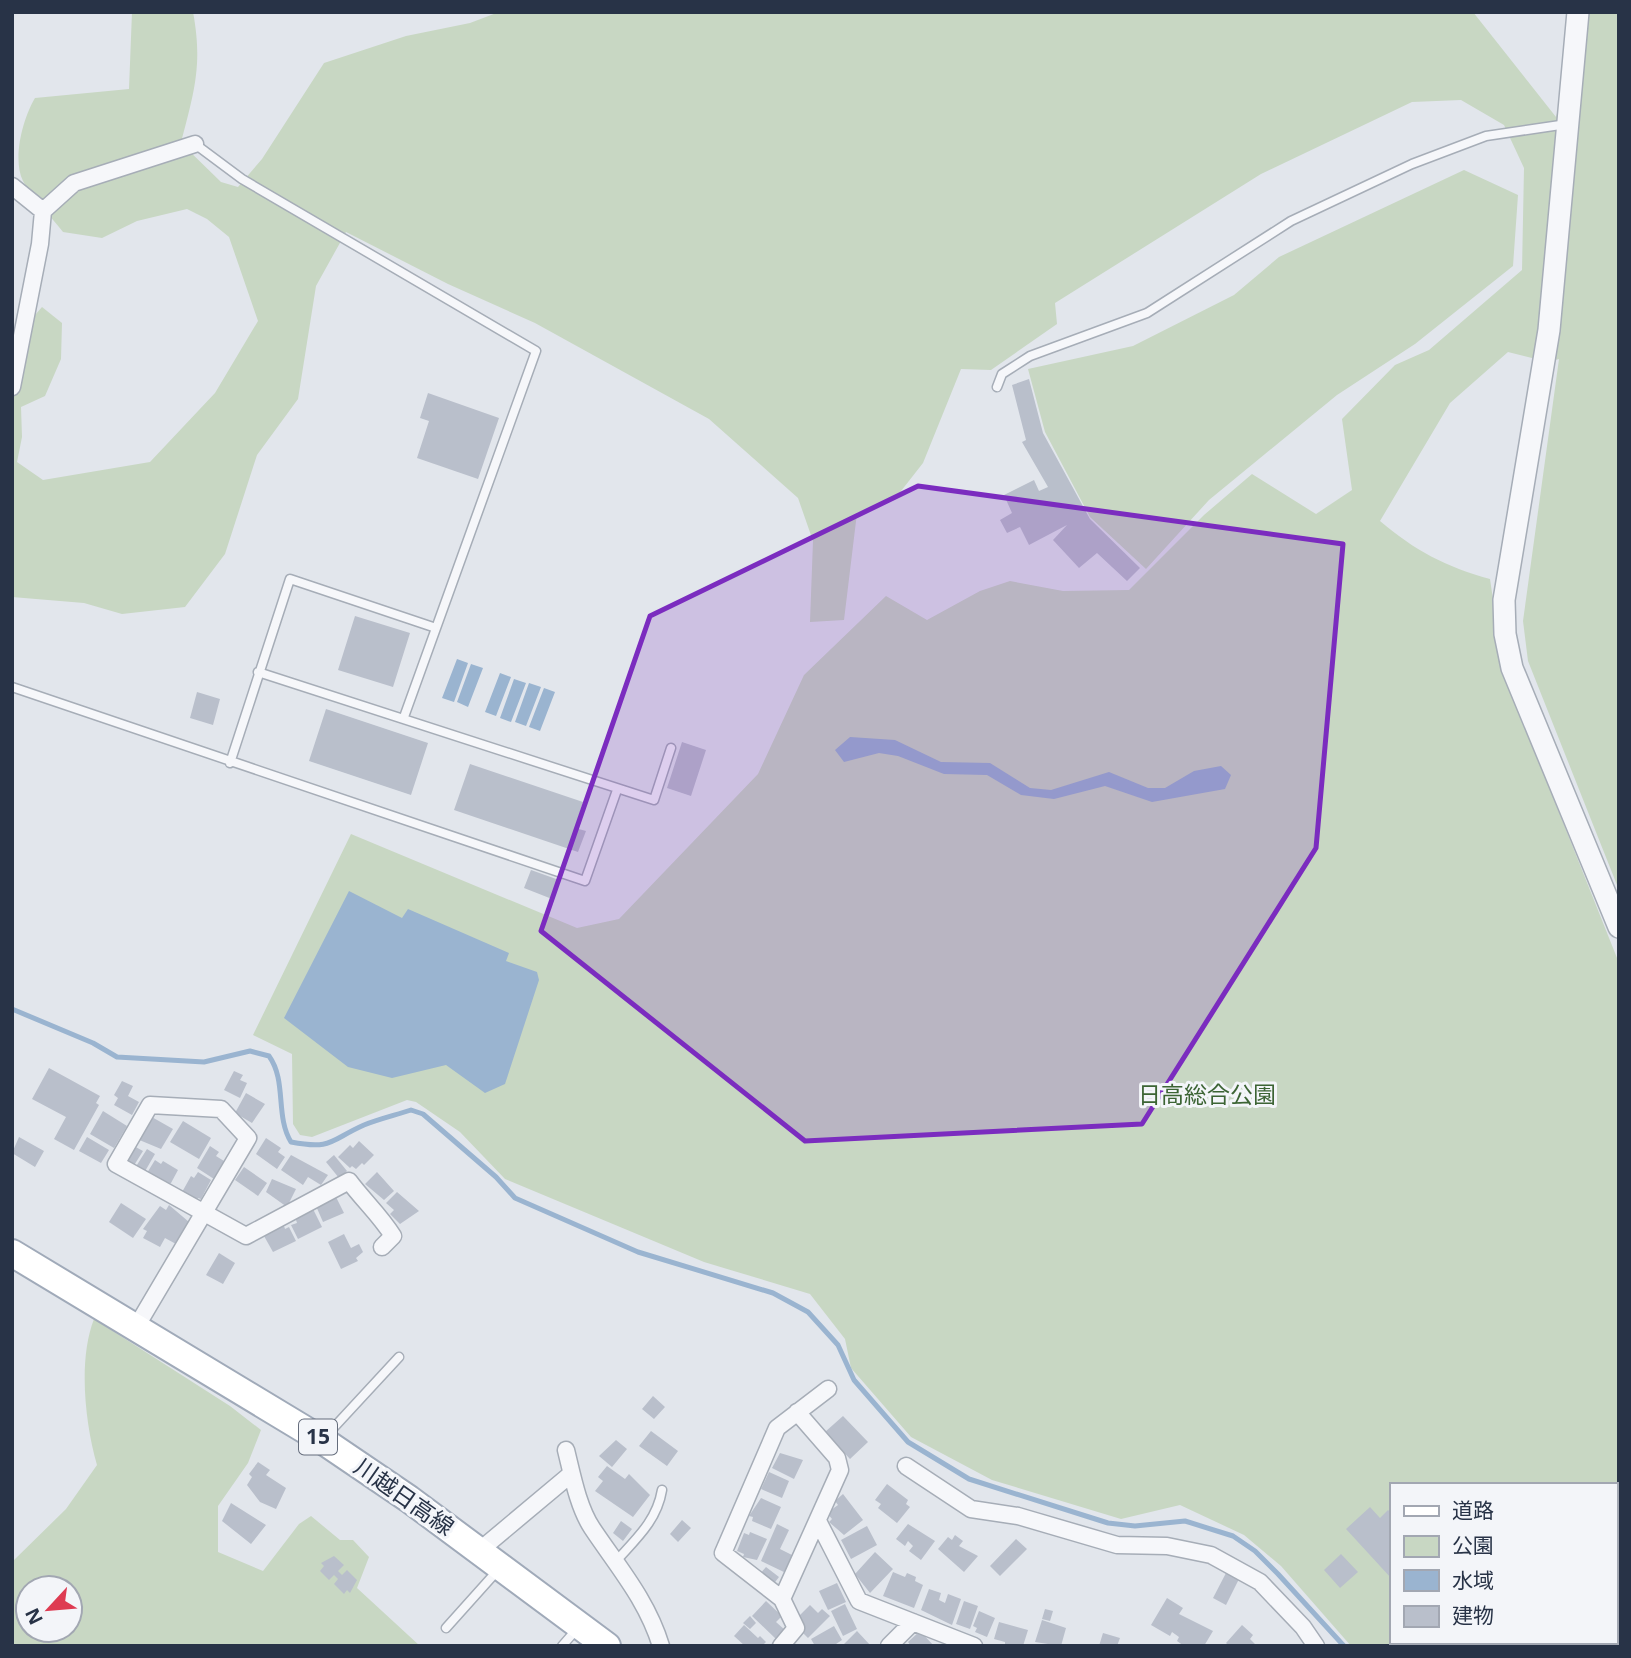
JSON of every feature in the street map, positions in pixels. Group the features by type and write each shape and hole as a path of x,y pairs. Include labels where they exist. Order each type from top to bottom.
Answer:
{"main road":[{"name":"川越日高線","path":"12,1252 322,1440 607,1646"}],"street":[{"path":"1578,12 1545,364 1504,600 1505,634 1516,679 1619,927"},
{"path":"12,387 40,244 43,211 74,183 195,144"},
{"path":"12,186 43,211"},
{"path":"135,1329 203,1214 248,1138 221,1109 150,1105 116,1164 203,1214 246,1236 349,1181 364,1202 381,1216 393,1236 382,1248"},
{"path":"802,1646 782,1599 723,1553 777,1427 828,1390"},
{"path":"782,1599 840,1470 837,1458 797,1412"},
{"path":"566,1450 571,1474 590,1526 638,1592 661,1646"},
{"path":"906,1466 971,1509 1018,1516 1117,1545 1167,1546 1211,1555 1260,1582 1316,1646"},
{"path":"479,1551 571,1474"},
{"path":"818,1521 859,1601 974,1646"},
{"path":"889,1646 913,1622"},
{"path":"781,1646 796,1628"}],"lane":[{"path":"997,387 1002,374 1030,356 1147,313 1291,221 1412,164 1486,136 1568,124"},
{"path":"195,144 242,179 536,351 404,717"},
{"path":"230,763 290,579 436,628"},
{"path":"258,672 654,800 670,748"},
{"path":"12,687 585,881 617,790"},
{"path":"322,1440 399,1357"},
{"path":"617,1560 647,1527 659,1507 662,1490"},
{"path":"446,1628 501,1567"},
{"path":"562,1646 580,1626"}],"highlighted area":[{"path":"918,486 1343,544 1316,848 1142,1124 805,1141 541,931 650,616"}],"green space":[{"name":"日高総合公園","path":"132,12 193,12 197,48 196,78 181,143 221,182 238,187 262,159 324,63 406,36 470,23 499,12 1473,12 1556,117 1585,12 1619,12 1619,890 1528,661 1523,621 1559,359 1548,362 1508,352 1450,403 1380,521 1405,541 1431,556 1490,579 1504,674 1619,963 1619,1601 1617,1602 1617,1483 1390,1483 1390,1644 1568,1644 1351,1646 1281,1566 1244,1535 1180,1505 1121,1519 992,1480 911,1437 851,1368 845,1339 810,1294 704,1262 505,1179 460,1132 416,1102 407,1100 312,1137 300,1135 293,1124 292,1054 253,1035 351,834 577,928 619,919 758,774 804,675 886,596 927,620 980,591 1010,581 1063,591 1129,590 1204,515 1252,474 1316,514 1352,490 1342,419 1395,365 1429,350 1522,270 1524,168 1504,125 1461,100 1412,102 1261,174 1055,303 1057,324 991,370 961,369 923,463 894,500 857,513 844,620 810,622 813,541 798,498 709,419 535,323 448,284 346,232 316,286 298,399 257,455 225,554 185,607 122,614 84,603 12,597 12,330 21,331 42,307 62,323 61,359 45,396 21,407 22,437 17,462 43,480 150,462 215,393 258,321 229,237 207,219 187,209 137,221 102,238 63,232 36,201 23,181 19,162 20,139 35,98 129,89"},
{"path":"1464,170 1518,195 1513,266 1415,344 1337,395 1209,500 1146,569 1090,517 1045,432 1028,369 1133,346 1234,295 1279,257"},
{"path":"94,1319 230,1406 261,1430 248,1463 218,1506 218,1552 263,1571 299,1524 311,1516 340,1540 353,1540 369,1557 357,1588 420,1646 12,1646 12,1562 66,1509 97,1465 89,1430 85,1392 86,1353"}],"water":[{"path":"457,659 468,663 454,702 442,698"},
{"path":"471,664 483,668 468,707 457,702"},
{"path":"500,673 511,677 496,716 485,712"},
{"path":"514,679 526,683 511,722 500,718"},
{"path":"529,683 541,687 526,726 515,722"},
{"path":"544,688 555,692 540,731 529,727"},
{"path":"850,737 895,740 941,762 990,763 1030,788 1051,790 1109,772 1148,788 1165,788 1194,771 1221,766 1231,775 1225,789 1152,802 1105,786 1054,799 1021,795 987,775 944,774 898,756 879,753 844,762 835,750"},
{"path":"349,891 402,918 408,909 509,953 506,961 537,972 539,980 505,1084 485,1093 446,1065 392,1078 348,1067 284,1018"}],"building":[{"path":"1029,379 1043,433 1090,519 1140,568 1127,581 1097,553 1079,568 1053,540 1067,525 1029,545 1020,527 1007,533 1000,520 1012,513 1004,495 1034,480 1039,491 1048,487 1022,442 1026,440 1012,385"},
{"path":"428,393 499,418 478,479 417,458 429,421 420,418"},
{"path":"355,616 410,633 393,687 338,670"},
{"path":"197,692 220,699 213,725 190,718"},
{"path":"326,709 428,743 411,795 309,761"},
{"path":"682,742 706,750 691,796 667,788"},
{"path":"470,764 583,802 575,828 586,831 578,852 454,810"},
{"path":"531,870 559,880 552,899 524,888"},
{"path":"49,1068 100,1096 96,1103 99,1105 74,1150 54,1139 66,1117 32,1099"},
{"path":"234,1071 243,1075 240,1080 247,1083 240,1098 224,1090"},
{"path":"122,1081 133,1086 128,1096 139,1102 132,1115 114,1105 118,1098 114,1095"},
{"path":"246,1093 265,1104 252,1123 235,1113"},
{"path":"103,1111 127,1126 114,1148 90,1134"},
{"path":"150,1116 173,1129 161,1149 137,1139"},
{"path":"183,1121 211,1138 199,1159 170,1142"},
{"path":"19,1137 44,1151 35,1167 12,1153"},
{"path":"87,1137 109,1150 101,1163 79,1151"},
{"path":"266,1138 281,1148 278,1152 285,1157 277,1169 256,1154"},
{"path":"359,1141 374,1155 364,1165 362,1163 356,1169 352,1166 350,1168 338,1157 350,1145 353,1148"},
{"path":"132,1145 143,1151 133,1167 122,1161"},
{"path":"210,1146 219,1152 216,1156 224,1161 214,1179 197,1168"},
{"path":"147,1149 155,1154 144,1173 135,1168"},
{"path":"291,1155 328,1175 321,1185 308,1177 303,1185 281,1170"},
{"path":"334,1155 347,1171 339,1178 326,1162"},
{"path":"155,1160 161,1164 163,1161 178,1170 171,1183 166,1185 147,1173"},
{"path":"244,1167 267,1183 258,1196 235,1180"},
{"path":"198,1172 211,1180 201,1199 198,1198 195,1202 181,1194 191,1176 194,1178"},
{"path":"377,1172 394,1191 384,1200 365,1184"},
{"path":"272,1179 296,1189 287,1207 266,1192"},
{"path":"397,1192 419,1211 400,1224 390,1214 394,1210 386,1203"},
{"path":"336,1197 344,1213 323,1222 316,1206"},
{"path":"121,1203 146,1219 133,1238 109,1222"},
{"path":"169,1205 189,1222 176,1244 165,1238 160,1247 143,1238 147,1231 143,1229 160,1206 166,1210"},
{"path":"313,1209 322,1227 298,1239 291,1225 297,1223 295,1217"},
{"path":"284,1226 285,1229 289,1227 296,1241 273,1252 264,1236"},
{"path":"344,1234 351,1248 359,1244 363,1252 356,1258 358,1261 341,1269 328,1242"},
{"path":"219,1253 235,1263 223,1284 206,1275"},
{"path":"653,1396 665,1407 654,1419 642,1409"},
{"path":"843,1416 868,1442 850,1459 825,1432"},
{"path":"651,1431 678,1451 667,1466 639,1446"},
{"path":"616,1440 627,1449 612,1467 599,1456"},
{"path":"780,1453 803,1460 794,1479 772,1468"},
{"path":"258,1462 270,1470 266,1475 286,1488 276,1509 260,1502 247,1485 252,1477 249,1474"},
{"path":"607,1466 625,1479 629,1474 650,1495 633,1517 595,1491 603,1481 598,1477"},
{"path":"769,1472 789,1481 782,1498 761,1489"},
{"path":"887,1484 908,1500 906,1504 910,1507 897,1523 878,1508 881,1504 875,1500"},
{"path":"843,1494 863,1520 844,1535 829,1522 832,1519 827,1513 838,1505 835,1501"},
{"path":"761,1498 781,1507 771,1529 752,1521 753,1517 749,1516"},
{"path":"231,1503 266,1525 251,1544 222,1521"},
{"path":"1370,1507 1380,1518 1388,1510 1390,1512 1390,1577 1346,1529"},
{"path":"682,1520 691,1528 678,1542 670,1534"},
{"path":"621,1521 632,1529 623,1541 613,1533"},
{"path":"777,1524 789,1530 780,1549 794,1556 786,1573 761,1561"},
{"path":"908,1524 935,1541 921,1560 909,1551 913,1546 908,1541 905,1546 896,1539"},
{"path":"867,1526 877,1545 851,1559 841,1540"},
{"path":"750,1532 767,1539 757,1560 743,1557 744,1554 737,1551 744,1533 749,1535"},
{"path":"955,1535 963,1541 959,1546 978,1556 964,1572 938,1549 948,1537 952,1540"},
{"path":"1016,1539 1027,1549 1000,1576 990,1566"},
{"path":"875,1552 893,1569 870,1593 855,1574"},
{"path":"1341,1554 1358,1572 1340,1588 1324,1570"},
{"path":"334,1556 344,1565 338,1571 342,1575 347,1570 357,1580 350,1593 347,1590 344,1594 334,1584 338,1579 334,1575 329,1580 320,1571 324,1566 321,1563"},
{"path":"766,1567 779,1577 772,1586 759,1575"},
{"path":"893,1572 905,1577 907,1573 916,1577 915,1581 923,1585 914,1608 883,1596"},
{"path":"1226,1573 1239,1579 1226,1605 1213,1598"},
{"path":"837,1583 846,1602 828,1610 819,1591"},
{"path":"929,1589 941,1593 939,1600 945,1603 948,1594 961,1599 952,1625 921,1610"},
{"path":"1167,1598 1183,1608 1179,1614 1213,1631 1204,1646 1184,1646 1172,1632 1170,1636 1151,1625"},
{"path":"766,1601 782,1616 776,1622 785,1630 776,1639 752,1616"},
{"path":"964,1601 978,1606 970,1629 956,1624"},
{"path":"845,1604 857,1629 843,1636 831,1611"},
{"path":"810,1605 818,1613 822,1609 830,1616 808,1638 801,1631 805,1626 797,1618"},
{"path":"1045,1609 1053,1611 1050,1621 1042,1619"},
{"path":"979,1611 995,1618 987,1637 975,1632 977,1628 973,1626"},
{"path":"750,1616 756,1623 750,1629 743,1623"},
{"path":"1042,1620 1066,1628 1061,1646 1035,1642"},
{"path":"999,1622 1028,1630 1023,1646 1005,1646 1005,1642 994,1639"},
{"path":"744,1625 766,1642 762,1646 745,1646 734,1636"},
{"path":"1242,1625 1253,1635 1250,1639 1257,1646 1229,1646 1226,1643"},
{"path":"834,1626 842,1640 833,1646 815,1646 811,1639"},
{"path":"857,1631 871,1646 842,1646"},
{"path":"920,1631 934,1646 911,1646 908,1642"},
{"path":"1103,1633 1120,1638 1117,1646 1099,1646"}],"waterway":[{"path":"12,1009 93,1043 117,1057 204,1062 250,1051 269,1056 278,1076 283,1121 291,1142 324,1144 364,1125 411,1110 423,1114 496,1177 515,1198 638,1252 773,1293 808,1312 838,1345 854,1380 908,1442 969,1479 1108,1523 1135,1526 1185,1521 1233,1536 1255,1551 1344,1646"}]}
